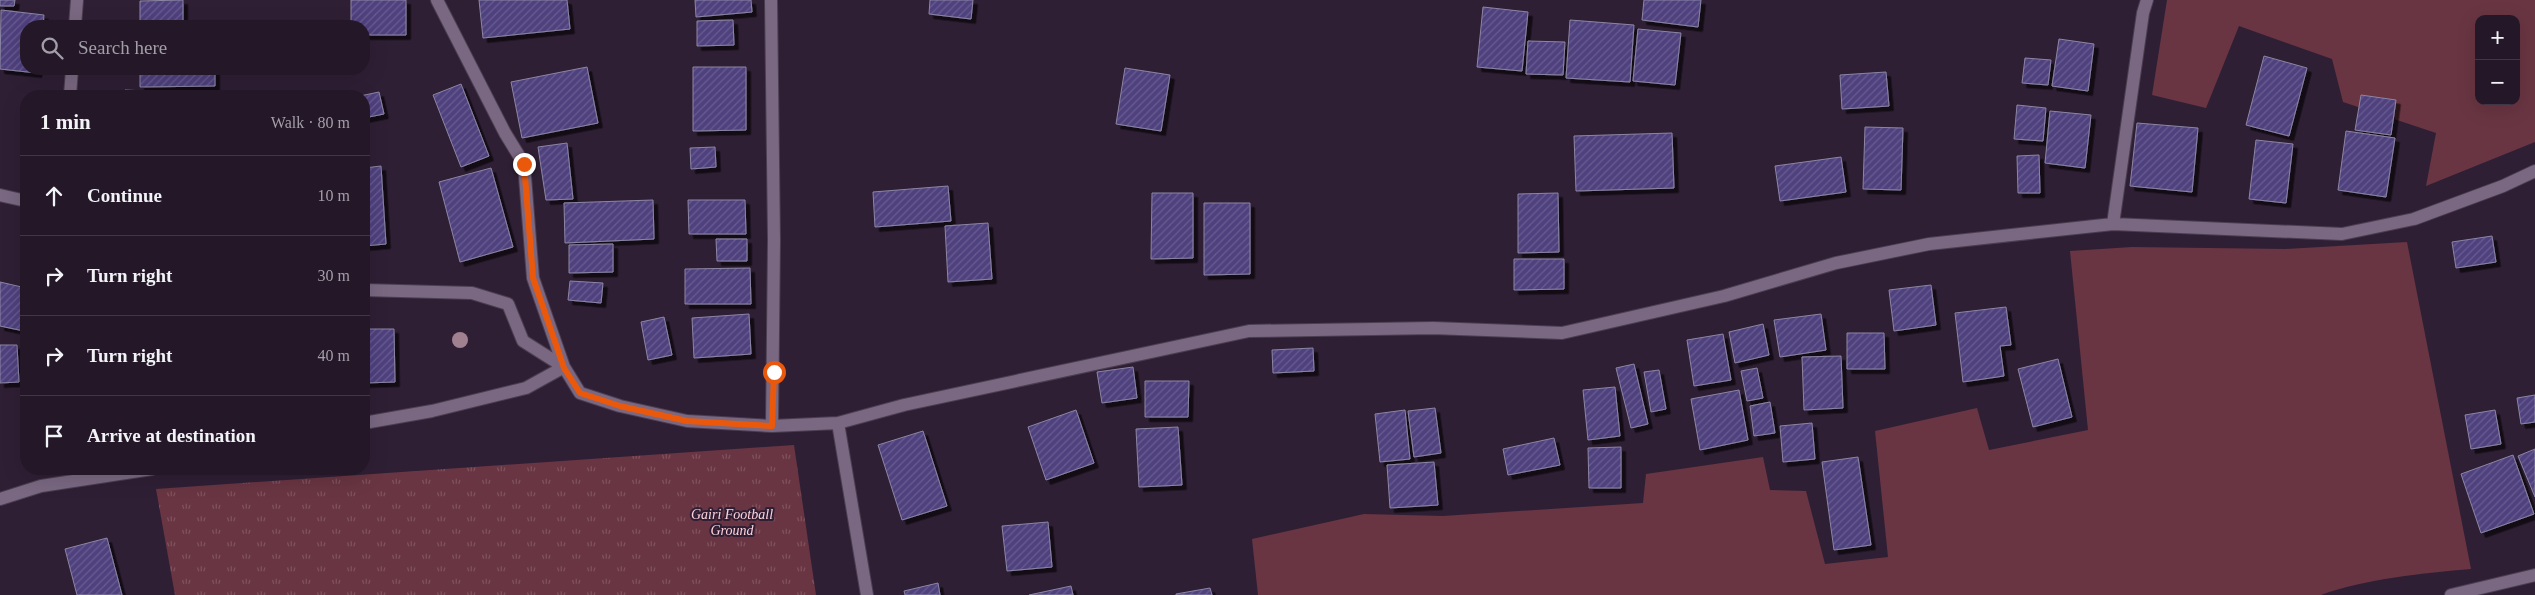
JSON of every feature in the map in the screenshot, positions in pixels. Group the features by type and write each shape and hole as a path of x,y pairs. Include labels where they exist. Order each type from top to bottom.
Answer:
{"street":[{"path":"75,20 77,0"},
{"path":"437,0 505,133 524,164 533,278 564,368 580,393 620,406 687,421 772,426 838,423 904,405 1249,331 1433,328 1562,333 1724,296 1836,263 1929,244 2113,224 2342,234 2414,219 2503,186 2535,171"},
{"path":"770,0 774,250 772,426"},
{"path":"2113,224 2142,13 2146,0"},
{"path":"70,90 72,75"},
{"path":"0,194 20,199"},
{"path":"370,290 472,293 508,304 523,341 564,368"},
{"path":"370,422 432,411 526,388 564,368"},
{"path":"838,423 866,595"},
{"path":"0,499 41,486 113,475"},
{"path":"2452,595 2535,575"}],"green space":[{"path":"2167,0 2535,0 2535,142 2426,186 2436,133 2343,102 2332,59 2239,26 2206,108 2152,95"},
{"path":"2407,242 2471,569 2375,581 2338,589 2321,595 1258,595 1252,539 1364,514 1443,516 1643,503 1646,474 1763,457 1770,490 1806,491 1825,564 1888,557 1875,431 1977,408 1989,450 2088,430 2070,251 2132,247 2285,249"},
{"name":"Gairi Football Ground","path":"794,445 816,595 175,595 156,489"}],"building":[{"path":"0,0 15,0 14,6 0,6"},
{"path":"183,0 183,20 140,20 140,1"},
{"path":"351,0 406,0 406,35 370,35 370,20 351,20"},
{"path":"479,0 567,0 570,29 483,38"},
{"path":"695,0 751,0 752,12 696,17"},
{"path":"930,0 973,0 971,19 929,14"},
{"path":"1644,0 1701,0 1698,27 1642,20"},
{"path":"1483,7 1528,12 1522,71 1477,67"},
{"path":"1,10 44,15 44,20 20,20 20,71 0,69"},
{"path":"733,20 734,45 697,46 697,21"},
{"path":"1570,20 1634,25 1630,82 1566,78"},
{"path":"1638,29 1681,33 1675,85 1633,81"},
{"path":"2059,39 2094,44 2088,91 2052,86"},
{"path":"1528,41 1565,42 1563,75 1526,74"},
{"path":"2264,56 2307,68 2289,136 2246,125"},
{"path":"2025,58 2051,60 2048,85 2022,83"},
{"path":"587,67 598,123 522,138 511,82"},
{"path":"693,67 746,67 746,130 693,131"},
{"path":"1125,68 1170,75 1161,131 1116,124"},
{"path":"1886,72 1889,106 1842,109 1840,75"},
{"path":"140,75 215,75 215,86 140,87"},
{"path":"461,84 489,156 461,167 433,95"},
{"path":"379,92 384,114 370,117 370,94"},
{"path":"2361,95 2396,100 2391,135 2355,130"},
{"path":"2017,105 2046,108 2043,141 2014,139"},
{"path":"2050,111 2091,115 2085,168 2045,163"},
{"path":"2137,123 2198,128 2192,192 2130,186"},
{"path":"1865,127 1903,128 1901,190 1863,189"},
{"path":"2346,131 2395,138 2386,197 2338,190"},
{"path":"1672,133 1674,188 1576,191 1574,136"},
{"path":"2256,140 2293,144 2286,203 2249,199"},
{"path":"567,143 573,199 546,200 538,147"},
{"path":"715,147 716,167 691,169 690,148"},
{"path":"2039,155 2040,193 2018,193 2017,156"},
{"path":"1841,157 1846,192 1780,201 1775,166"},
{"path":"381,166 386,244 370,245 370,167"},
{"path":"491,168 513,247 460,262 439,182"},
{"path":"948,186 951,221 875,227 873,192"},
{"path":"1152,193 1193,193 1193,258 1151,259"},
{"path":"1558,193 1559,252 1518,253 1518,194"},
{"path":"653,200 654,239 565,243 564,203"},
{"path":"688,200 745,200 746,234 689,234"},
{"path":"1204,203 1250,203 1250,274 1204,275"},
{"path":"988,223 992,279 948,282 945,226"},
{"path":"2492,236 2496,262 2456,268 2452,242"},
{"path":"716,239 747,239 747,261 717,261"},
{"path":"613,244 613,272 569,273 569,245"},
{"path":"1514,259 1564,259 1564,289 1514,290"},
{"path":"750,268 751,304 685,304 685,269"},
{"path":"570,281 603,283 601,303 568,300"},
{"path":"0,282 20,287 20,330 0,326"},
{"path":"1931,285 1936,325 1894,331 1889,290"},
{"path":"2006,307 2011,345 2000,346 2004,376 1963,382 1955,313"},
{"path":"749,314 751,354 694,358 692,318"},
{"path":"1821,314 1826,350 1780,357 1774,320"},
{"path":"664,317 672,355 648,360 641,322"},
{"path":"1763,324 1769,355 1735,363 1729,332"},
{"path":"370,329 394,329 395,382 370,383"},
{"path":"1847,333 1884,333 1885,369 1847,369"},
{"path":"1723,334 1731,380 1694,386 1687,340"},
{"path":"0,345 17,345 19,382 0,383"},
{"path":"1313,348 1314,371 1273,373 1272,350"},
{"path":"1841,356 1843,408 1804,410 1802,357"},
{"path":"2058,359 2072,417 2033,427 2018,369"},
{"path":"1634,364 1648,424 1631,428 1616,368"},
{"path":"1133,367 1137,398 1102,403 1097,372"},
{"path":"1757,368 1763,398 1747,401 1741,371"},
{"path":"1659,370 1666,409 1651,412 1644,372"},
{"path":"1145,381 1189,381 1188,417 1145,417"},
{"path":"1615,387 1620,436 1588,440 1583,390"},
{"path":"1739,390 1748,440 1700,450 1691,399"},
{"path":"2535,395 2535,422 2521,424 2517,398"},
{"path":"1770,402 1775,433 1754,436 1750,406"},
{"path":"1435,408 1441,453 1414,457 1408,411"},
{"path":"1076,410 1094,463 1046,480 1028,427"},
{"path":"1405,410 1410,459 1380,462 1375,414"},
{"path":"2495,410 2501,444 2471,449 2465,415"},
{"path":"1812,423 1815,459 1783,462 1780,426"},
{"path":"1178,427 1182,485 1139,487 1136,429"},
{"path":"923,431 947,506 902,520 878,445"},
{"path":"1554,438 1560,465 1508,475 1503,449"},
{"path":"1621,447 1621,488 1589,488 1588,448"},
{"path":"2535,449 2535,497 2518,456"},
{"path":"2513,455 2534,514 2481,533 2461,474"},
{"path":"1858,457 1871,545 1834,550 1822,462"},
{"path":"1434,462 1438,505 1390,508 1387,465"},
{"path":"1048,522 1052,567 1007,571 1002,526"},
{"path":"107,538 122,595 77,595 65,549"},
{"path":"938,583 940,595 905,595 904,591"},
{"path":"1071,586 1073,595 1029,595"},
{"path":"1210,588 1212,595 1176,595 1176,594"}],"route":[{"path":"524,164 533,278 564,368 580,393 620,406 687,421 772,426 774,372"}]}
